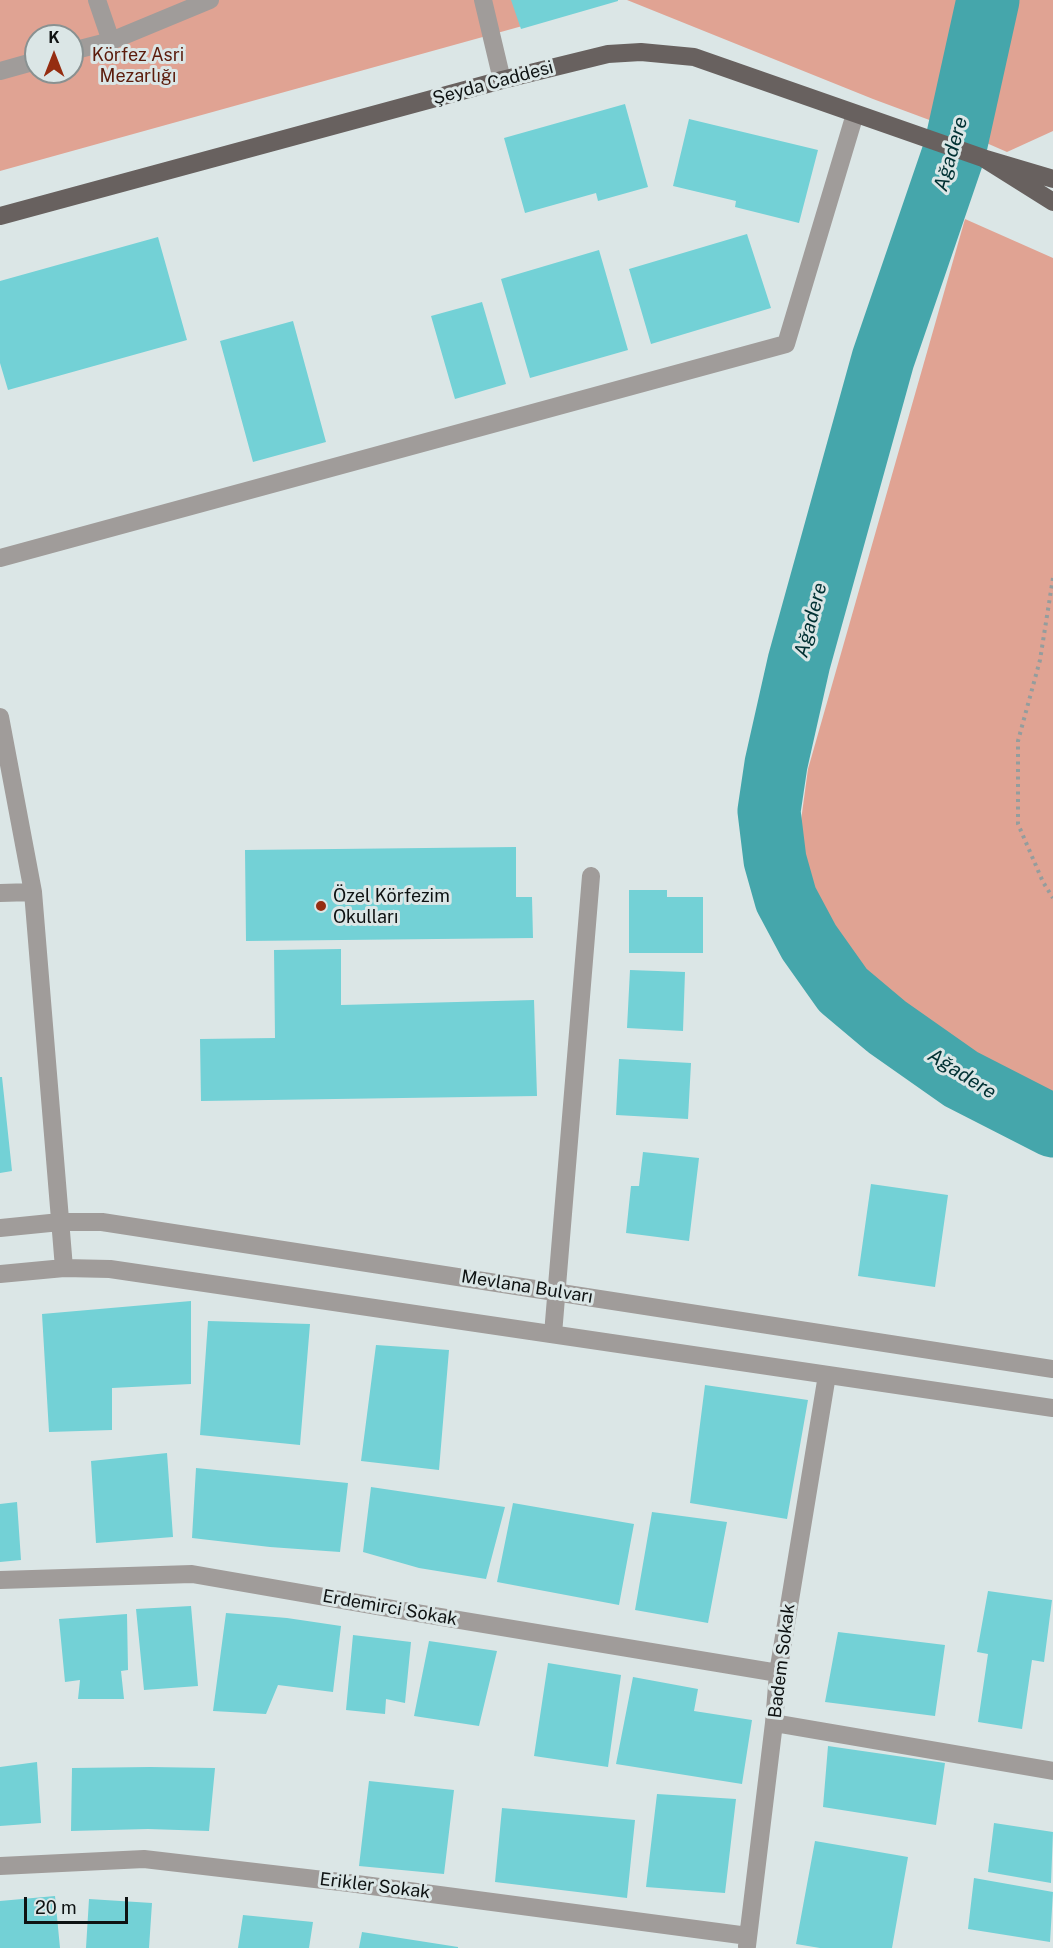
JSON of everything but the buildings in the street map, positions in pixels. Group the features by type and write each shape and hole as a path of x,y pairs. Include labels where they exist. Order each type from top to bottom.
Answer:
{"main road":[{"name":"Şeyda Caddesi","path":"0,216 502,80 608,54 669,54 694,57 922,138 1053,179"},
{"name":"Şeyda Caddesi","path":"983,158 1053,202"}],"street":[{"path":"97,0 111,41"},
{"path":"84,48 111,41 210,0"},
{"path":"483,0 502,80"},
{"path":"0,71 24,64"},
{"path":"0,558 786,344 855,114"},
{"path":"0,717 33,892 63,1268"},
{"path":"553,1334 591,876"},
{"path":"0,893 33,892"},
{"name":"Mevlana Bulvarı","path":"0,1228 60,1222 102,1222 149,1228 1053,1369"},
{"path":"0,1274 63,1268 110,1269 1053,1408"},
{"name":"Badem Sokak","path":"747,1942 778,1673 827,1375"},
{"name":"Erdemirci Sokak","path":"0,1580 192,1574 778,1673"},
{"path":"774,1723 1053,1771"},
{"name":"Erikler Sokak","path":"0,1866 144,1859 349,1882 747,1942"}],"path":[{"path":"1053,578 1040,660 1018,741 1018,824 1043,882 1053,898"}],"green space":[{"name":"Körfez Asri Mezarlığı","path":"0,0 616,0 0,171"},
{"path":"627,0 1053,0 1053,131 1007,152"},
{"path":"965,219 1053,258 1053,1096 1026,1084 884,993 823,920 797,850 808,769"}],"waterway":[{"name":"Ağadere","path":"988,0 955,149 883,359 799,662 776,764 769,811 775,860 786,899 809,942 843,990 887,1027 961,1079 1053,1126"}],"place":[{"name":"Özel Körfezim Okulları","path":"321,906"}]}
